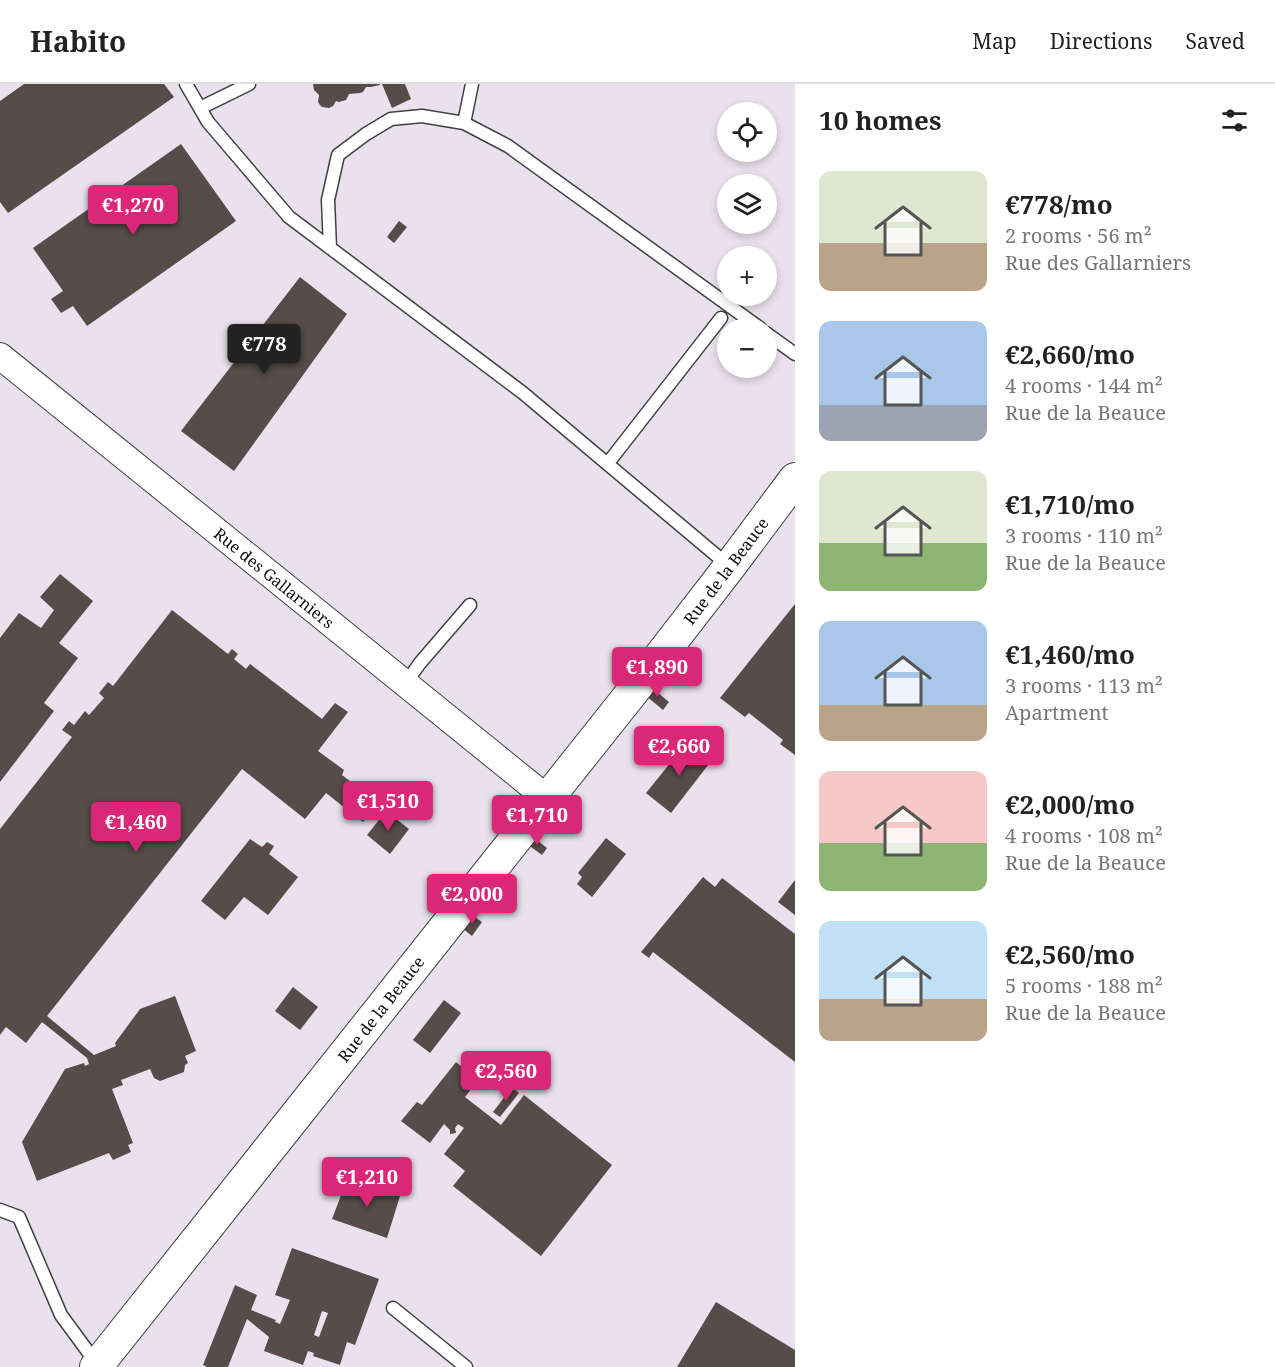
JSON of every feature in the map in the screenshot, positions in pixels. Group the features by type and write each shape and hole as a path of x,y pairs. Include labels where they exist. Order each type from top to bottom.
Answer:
{"street":[{"name":"Rue des Gallarniers","path":"0,356 548,800"},
{"name":"Rue de la Beauce","path":"99,1366 548,800 795,479"}],"lane":[{"path":"186,84 208,122 289,217 523,393 730,566"},
{"path":"200,108 249,84"},
{"path":"464,123 472,84"},
{"path":"330,248 328,200 338,155 391,119 422,116 464,123 508,146 746,318"},
{"path":"608,463 717,323"},
{"path":"777,341 795,354"},
{"path":"405,684 470,605"},
{"path":"0,1210 19,1217 60,1315 99,1366"},
{"path":"393,1308 466,1367"}],"shaded area":[{"path":"0,84 795,84 795,1367 0,1367"}],"building":[{"path":"24,84 164,84 174,97 8,213 0,202 0,101"},
{"path":"313,84 380,85 366,87 360,93 349,94 346,100 336,101 329,108 322,107 318,102 319,95 314,90"},
{"path":"382,84 405,84 411,99 392,108"},
{"path":"181,144 236,221 87,326 73,306 61,313 51,299 63,291 33,248"},
{"path":"399,221 407,227 394,243 387,237"},
{"path":"300,277 347,314 234,471 181,431"},
{"path":"60,574 93,601 59,643 78,658 44,703 54,711 0,782 0,638 19,613 41,628 54,610 40,597"},
{"path":"795,604 795,755 780,744 783,740 749,713 745,717 720,698"},
{"path":"172,610 228,654 232,649 238,654 234,659 246,669 250,664 322,719 335,703 348,712 318,751 344,770 342,775 379,803 363,822 326,793 305,819 242,769 47,1016 94,1055 116,1046 115,1043 140,1009 175,996 196,1051 185,1056 188,1063 185,1065 184,1072 160,1081 154,1078 150,1069 121,1080 123,1085 112,1089 133,1143 128,1145 131,1152 113,1160 109,1153 37,1181 22,1142 65,1069 84,1063 85,1066 89,1064 87,1058 42,1022 26,1043 6,1027 0,1035 0,829 72,737 62,730 69,721 74,725 85,711 89,715 104,698 99,693 108,682 113,686"},
{"path":"651,687 669,702 663,710 645,695"},
{"path":"688,741 712,760 671,813 646,793"},
{"path":"386,811 409,829 390,854 367,835"},
{"path":"533,837 547,848 542,855 527,844"},
{"path":"606,838 626,854 592,897 577,884 582,877 578,873"},
{"path":"250,839 262,847 267,842 274,846 269,854 298,877 268,915 244,897 225,920 201,901"},
{"path":"703,877 715,887 722,878 795,934 795,1062 653,952 649,958 641,952"},
{"path":"795,880 795,915 778,902"},
{"path":"472,915 482,922 472,936 462,928"},
{"path":"293,987 318,1007 300,1030 275,1011"},
{"path":"444,1000 461,1013 430,1053 413,1040"},
{"path":"456,1062 478,1080 465,1097 501,1125 524,1095 612,1165 541,1256 453,1186 465,1171 444,1154 464,1128 458,1124 455,1128 456,1133 450,1134 450,1130 444,1124 430,1143 401,1121 417,1102 422,1105"},
{"path":"512,1087 519,1093 500,1117 493,1112"},
{"path":"348,1177 400,1196 387,1238 332,1219"},
{"path":"292,1248 379,1279 355,1345 347,1342 340,1365 313,1356 314,1353 308,1351 303,1365 264,1351 269,1337 247,1319 228,1367 203,1365 235,1285 257,1295 251,1310 276,1320 275,1322 280,1324 290,1300 275,1295","holes":["322,1311 328,1313 319,1337 314,1335"]},
{"path":"716,1302 795,1350 795,1367 677,1367"}]}
